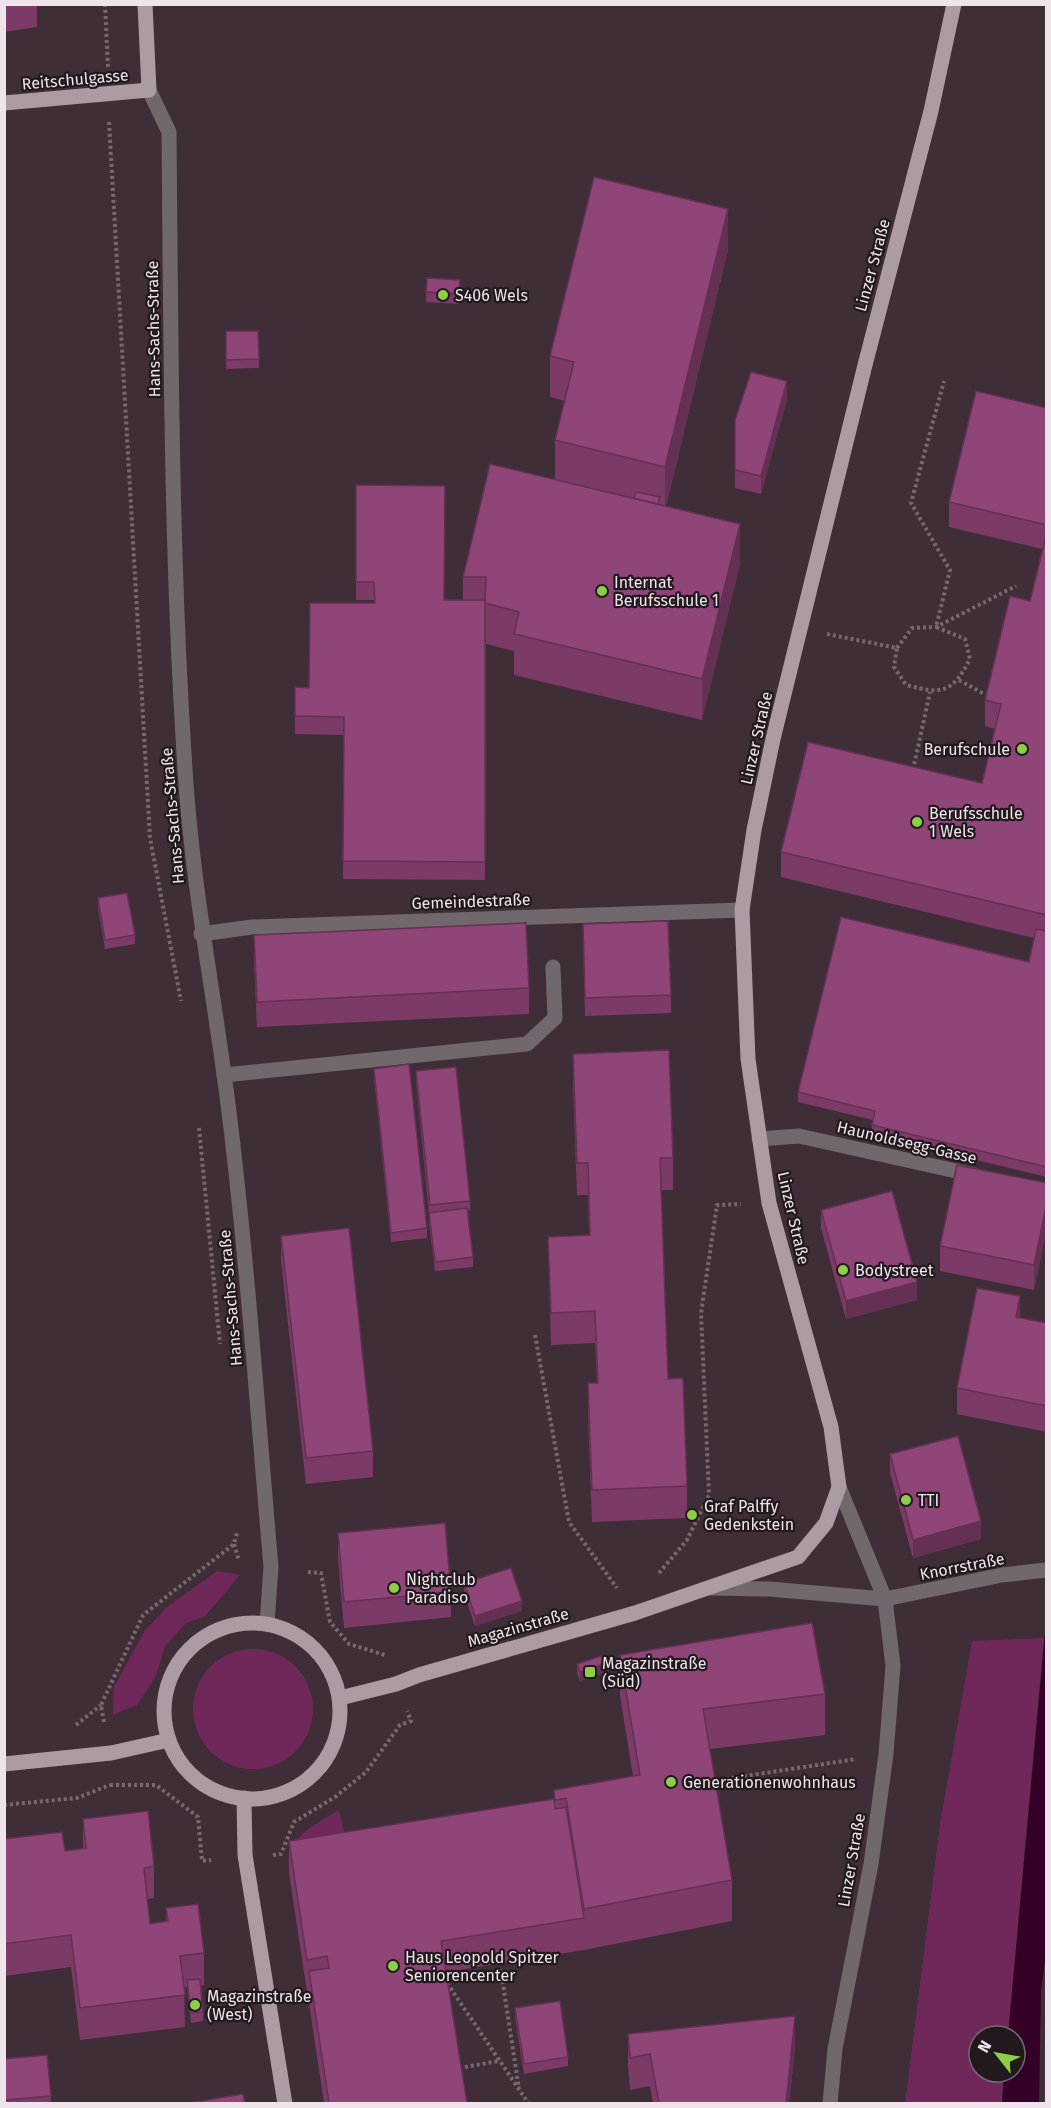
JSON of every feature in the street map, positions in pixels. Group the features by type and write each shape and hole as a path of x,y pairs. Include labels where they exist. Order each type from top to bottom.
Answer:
{"main road":[{"name":"Hans-Sachs-Straße","path":"145,4 149,90"},
{"name":"Linzer Straße","path":"798,1557 826,1523 839,1487 831,1427 769,1203 748,1059 742,910 756,819 800,628 931,111 954,4"},
{"name":"Reitschulgasse","path":"4,103 149,90"},
{"name":"Magazinstraße","path":"339,1698 396,1684 419,1675 634,1613 798,1557"},
{"path":"240,1623 267,1624 293,1632 315,1649 331,1672 339,1698 340,1722 333,1744 322,1765 300,1785 273,1796 244,1798 219,1793 198,1780 180,1762 169,1740 164,1716 166,1691 176,1667 191,1648 213,1631 240,1623"},
{"path":"4,1764 111,1753 169,1740"},
{"path":"244,1798 244,1855 285,2103"}],"street":[{"name":"Hans-Sachs-Straße","path":"149,90 168,132 173,522 185,772 201,934 224,1075 240,1200 271,1567 267,1624"},
{"name":"Gemeindestraße","path":"201,934 252,927 742,910"},
{"path":"224,1075 527,1044 555,1018 553,967"},
{"name":"Haunoldsegg-Gasse","path":"759,1139 799,1136 990,1179"},
{"name":"Linzer Straße","path":"830,2103 835,2049 871,1864 886,1754 893,1666 885,1599 839,1487"},
{"name":"Knorrstraße","path":"885,1599 1002,1575 1044,1570"},
{"name":"Magazinstraße","path":"705,1588 769,1589 885,1599"}],"path":[{"path":"105,4 150,838 182,1008"},
{"path":"936,627 950,570 911,503 944,381"},
{"path":"936,627 965,639 970,658 959,680 945,691 930,692 906,685 894,667 897,648 912,628 936,627 1016,586"},
{"path":"800,628 897,648"},
{"path":"959,680 984,694"},
{"path":"912,776 930,692"},
{"path":"198,1123 220,1347"},
{"path":"535,1335 569,1522 634,1613 666,1563 687,1540 709,1495 701,1313 717,1205 769,1203"},
{"path":"238,1561 234,1544 239,1524"},
{"path":"68,1726 78,1725 101,1705 143,1615 234,1544"},
{"path":"308,1572 321,1573 330,1622 349,1644 384,1655 387,1661"},
{"path":"263,1855 281,1854 294,1822 335,1797 366,1772 400,1725 411,1721 403,1702"},
{"path":"101,1705 104,1722"},
{"path":"726,1779 886,1754"},
{"path":"110,1776 110,1785"},
{"path":"4,1805 77,1798 110,1785 156,1785 198,1816 202,1861 211,1860"},
{"path":"446,1982 501,1971 519,2089"},
{"path":"446,1982 447,1992"},
{"path":"446,1982 529,2103"},
{"path":"458,2057 461,2080"},
{"path":"459,2068 499,2061"}],"shaded area":[{"path":"217,1571 240,1575 205,1616 186,1623 165,1646 156,1676 137,1705 113,1715 114,1687 144,1632 166,1608"},
{"path":"1046,1622 1046,1952 1041,1992 1039,2103 1002,2103 1003,2084 1027,2084 1027,2024 1009,2024"},
{"path":"1044,1638 1009,2024 967,2024 967,2084 1003,2084 1002,2103 905,2104 940,1824 972,1641"},
{"path":"253,1649 276,1654 295,1667 308,1686 313,1709 308,1732 295,1751 276,1764 253,1769 230,1764 211,1751 198,1732 193,1709 198,1686 211,1667 230,1654"},
{"path":"339,1810 350,1858 289,1867 292,1848 304,1832"}],"building":[{"path":"594,177 728,209 665,467 555,440 574,362 550,356"},
{"path":"427,278 460,280 459,294 426,292"},
{"path":"226,331 258,331 259,359 226,360"},
{"path":"751,372 787,381 761,476 735,470 735,420"},
{"path":"976,391 1047,408 1047,525 949,502"},
{"name":"Internat Berufsschule 1","path":"490,464 740,524 702,679 514,634 519,612 485,603 486,577 463,577"},
{"path":"356,485 445,486 444,600 485,600 485,862 343,861 344,717 295,716 295,687 309,688 310,603 375,603 374,582 356,582"},
{"path":"636,492 660,497 658,504 634,498"},
{"name":"Berufschule","path":"1047,532 1047,915 781,852 808,742 982,783 1001,704 985,700 1010,596 1030,601"},
{"path":"127,893 135,935 105,940 98,898"},
{"path":"841,917 1029,962 1036,929 1047,931 1047,1167 872,1125 875,1111 798,1092"},
{"path":"668,921 671,995 585,998 583,924"},
{"path":"526,923 529,988 257,1002 254,935"},
{"path":"669,1050 673,1158 660,1158 668,1379 683,1378 687,1486 592,1490 588,1383 598,1383 595,1311 551,1313 548,1237 590,1235 588,1163 577,1163 573,1054"},
{"path":"409,1064 427,1228 391,1233 374,1069"},
{"path":"456,1067 470,1201 430,1205 416,1071"},
{"path":"957,1165 1047,1183 1047,1202 1034,1265 940,1246"},
{"path":"892,1191 917,1282 846,1301 821,1210"},
{"path":"467,1208 473,1257 435,1262 429,1213"},
{"path":"349,1228 373,1451 306,1458 281,1236"},
{"path":"977,1288 1020,1296 1016,1317 1047,1323 1047,1406 957,1388"},
{"path":"958,1436 981,1521 913,1540 890,1454"},
{"name":"Nightclub Paradiso","path":"445,1523 451,1592 344,1602 338,1533"},
{"path":"511,1568 522,1601 475,1616 464,1583"},
{"name":"Generationenwohnhaus","path":"812,1623 825,1694 703,1709 732,1880 584,1909 566,1798 555,1800 554,1790 640,1775 620,1655"},
{"path":"604,1655 607,1663 580,1672 577,1664"},
{"name":"Haus Leopold Spitzer Seniorencenter","path":"554,1799 555,1809 566,1807 584,1918 441,1941 467,2103 329,2103 309,1971 329,1968 327,1956 307,1960 289,1841"},
{"path":"148,1811 154,1866 144,1868 150,1924 168,1921 166,1908 198,1904 204,1953 180,1956 185,1995 80,2008 71,1935 4,1944 4,1839 62,1832 65,1851 86,1848 83,1819"},
{"name":"Magazinstraße (West)","path":"200,1979 203,2012 191,2013 187,1980"},
{"path":"560,2001 568,2057 524,2064 515,2008"},
{"path":"795,2016 786,2103 659,2103 650,2054 630,2058 628,2034"},
{"path":"1047,2047 1047,2103 1045,2103"},
{"path":"47,2055 51,2096 4,2100 4,2059"},
{"path":"243,2094 245,2103 189,2103"}],"place":[{"name":"S406 Wels","path":"443,295"},
{"name":"Internat Berufsschule 1","path":"602,591"},
{"name":"Berufschule","path":"1022,749"},
{"name":"Berufsschule 1 Wels","path":"917,822"},
{"name":"Bodystreet","path":"843,1270"},
{"name":"TTI","path":"906,1500"},
{"name":"Graf Palffy Gedenkstein","path":"692,1515"},
{"name":"Nightclub Paradiso","path":"394,1588"},
{"name":"Magazinstraße (Süd)","path":"590,1672"},
{"name":"Generationenwohnhaus","path":"671,1782"},
{"name":"Haus Leopold Spitzer Seniorencenter","path":"393,1966"},
{"name":"Magazinstraße (West)","path":"195,2005"}]}
